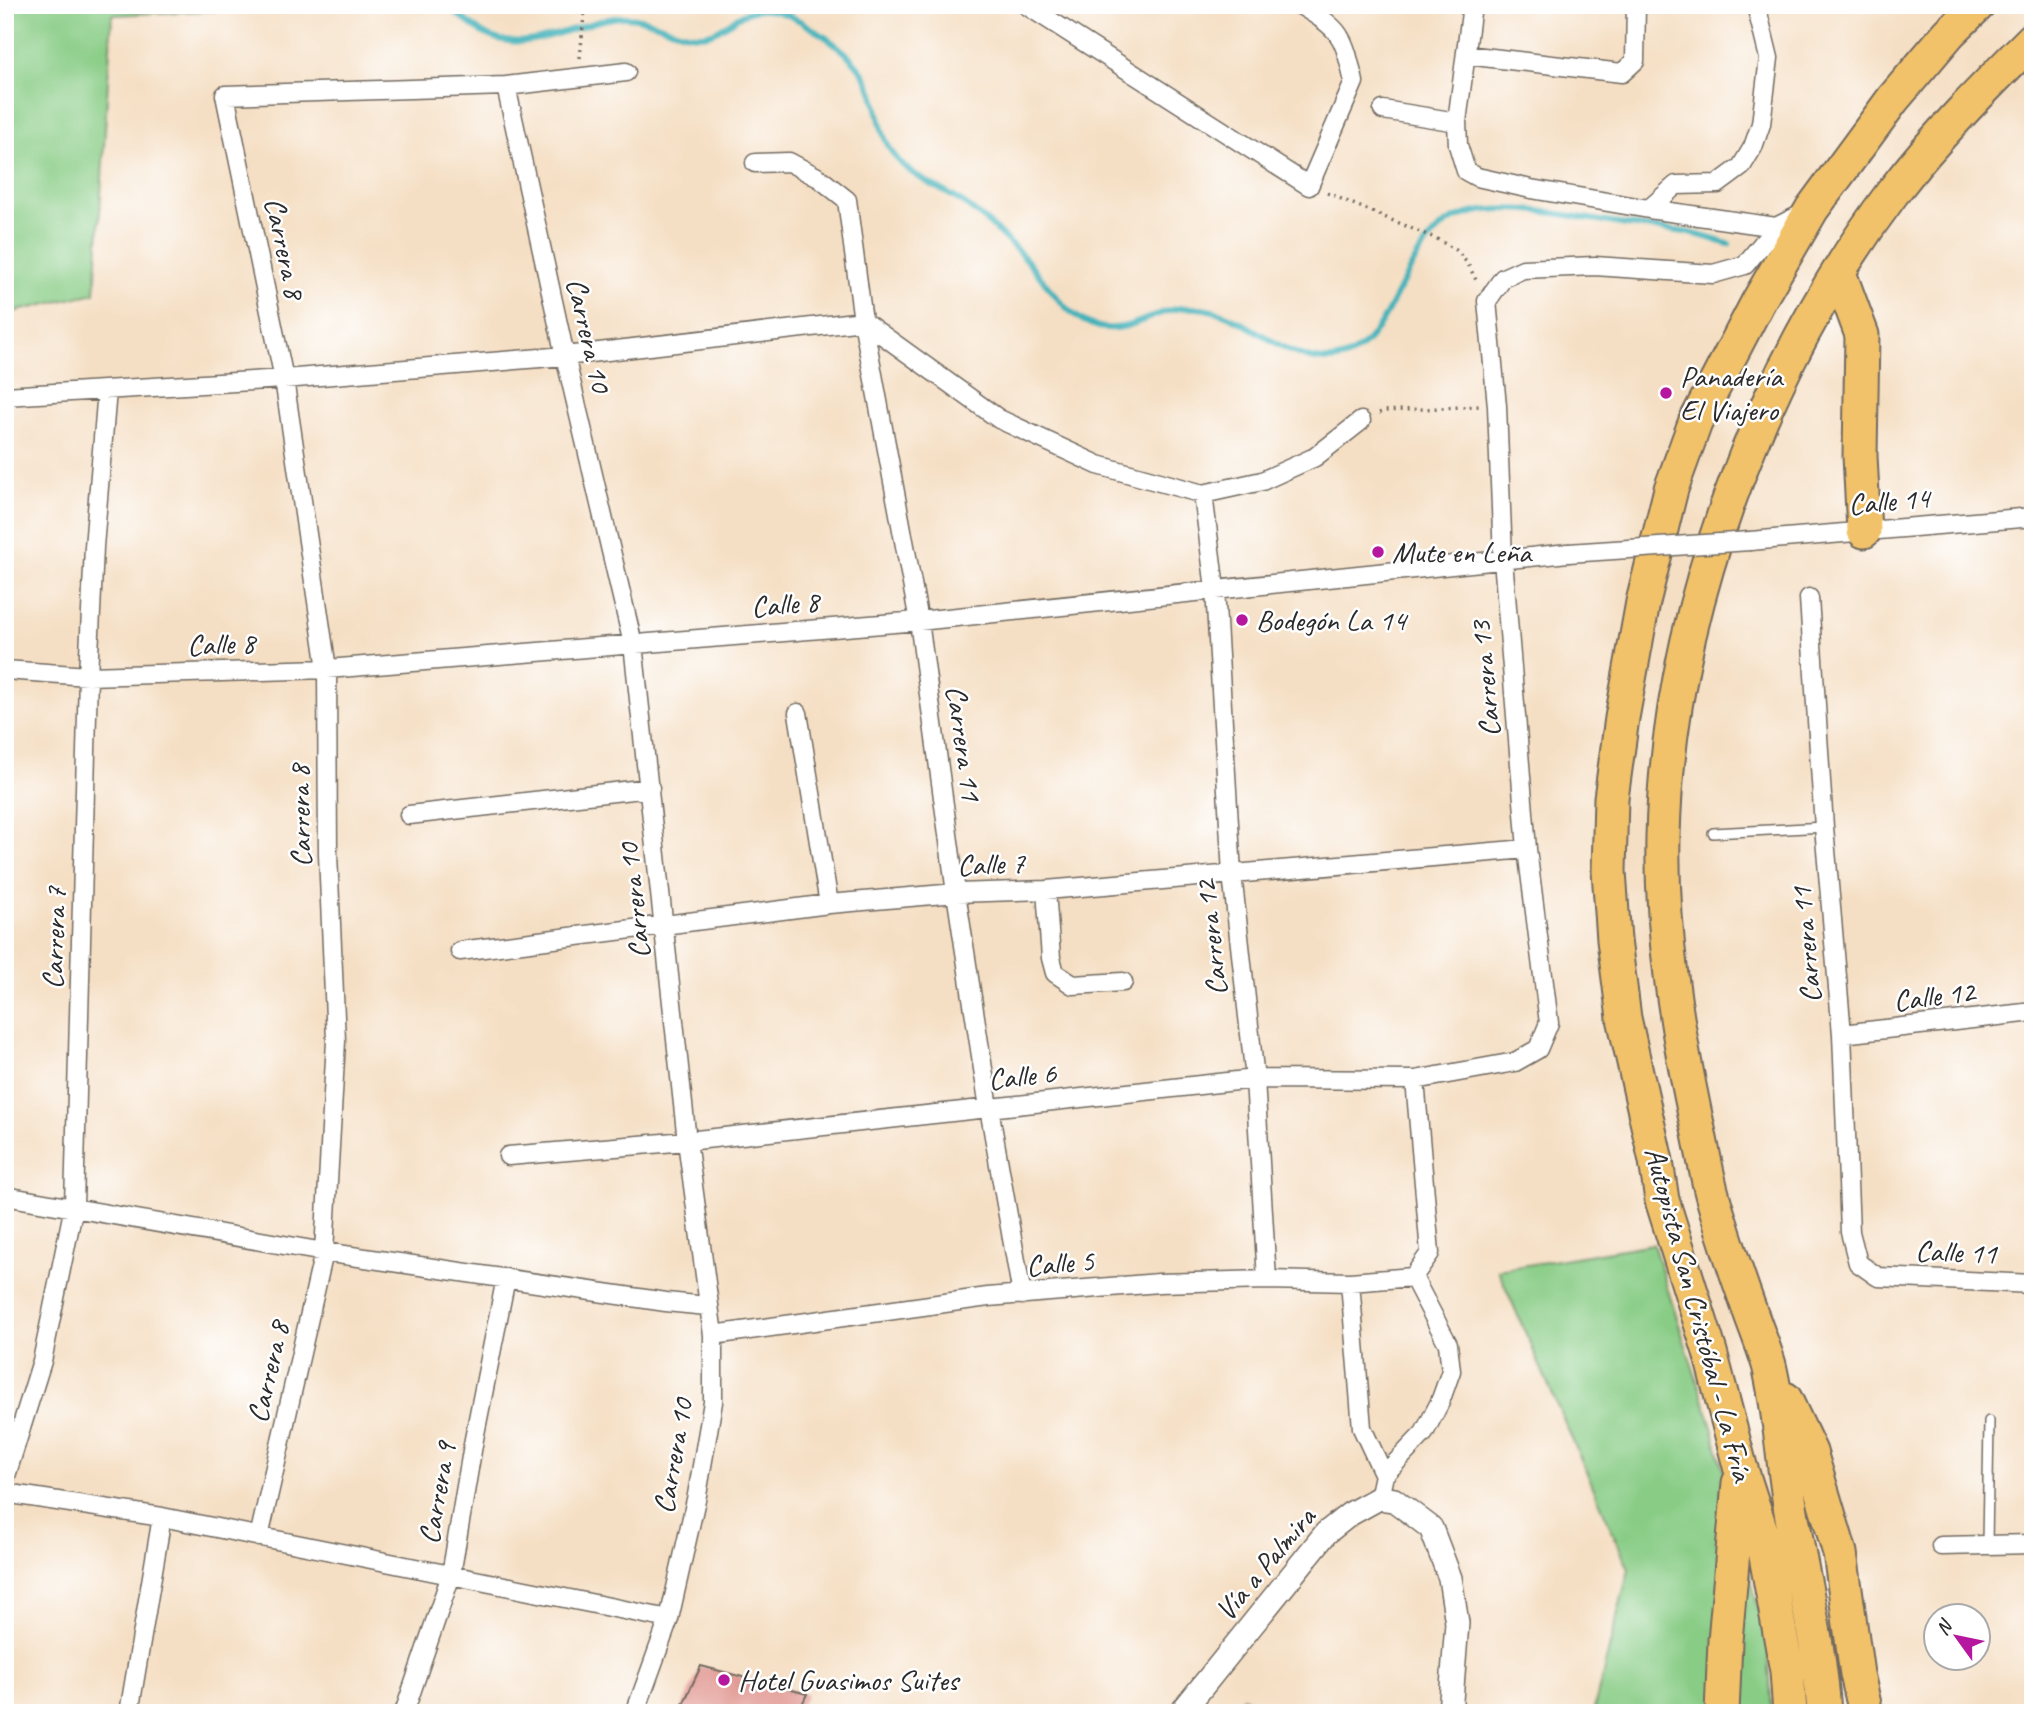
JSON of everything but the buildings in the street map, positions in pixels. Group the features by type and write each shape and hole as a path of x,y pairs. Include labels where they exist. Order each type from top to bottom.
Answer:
{"highway":[{"name":"Autopista San Cristóbal - La Fría","path":"1790,1713 1787,1671 1762,1534 1740,1466 1710,1352 1662,1200 1624,1018 1609,871 1611,798 1643,602 1671,489 1695,423 1727,359 1812,209 1893,99 1949,33 1978,5"},
{"name":"Autopista San Cristóbal - La Fría","path":"1824,1713 1822,1680 1792,1516 1769,1364 1712,1194 1678,1035 1666,912 1663,839 1668,763 1684,656 1726,508 1759,426 1804,334 1839,273 1893,192 1947,128 2033,39"},
{"path":"1839,273 1862,335 1860,456 1864,531"},
{"path":"1769,1364 1810,1452 1840,1553 1857,1675 1866,1713"},
{"path":"1722,1713 1725,1641 1740,1466"}],"street":[{"path":"1027,5 1309,186 1354,82 1340,33 1300,5"},
{"path":"1472,5 1457,122 1460,159 1466,171 1476,177 1650,209 1776,227"},
{"path":"1466,55 1622,73 1635,61 1636,5"},
{"path":"1650,209 1676,185 1718,184 1741,167 1754,147 1761,124 1769,58 1756,5"},
{"path":"506,86 626,72"},
{"name":"Carrera 8","path":"259,1537 324,1252 336,1041 328,855 327,668 284,379 225,95 506,86"},
{"name":"Carrera 10","path":"506,86 565,356 633,644 687,1141 713,1335 713,1402 697,1495 669,1619 635,1713"},
{"path":"1383,110 1457,122"},
{"name":"Carrera 11","path":"755,163 789,162 819,178 847,200 863,321 919,621 956,893 989,1108 1022,1295"},
{"path":"1487,301 1503,278 1523,268 1595,266 1713,274 1745,265 1776,227 1812,209"},
{"name":"Carrera 13","path":"1487,301 1497,406 1503,559 1527,849 1549,1023 1538,1049"},
{"path":"5,396 284,379 565,356 863,321 999,419 1098,465 1203,494 1262,481 1315,457 1361,421"},
{"name":"Carrera 7","path":"5,1479 42,1361 74,1206 88,676 94,547 107,390"},
{"name":"Carrera 12","path":"1203,494 1215,589 1232,874 1255,1079 1267,1280"},
{"name":"Calle 14","path":"1568,553 2033,517"},
{"name":"Calle 8","path":"5,670 88,676 327,668 919,621 1568,553"},
{"name":"Carrera 11","path":"1809,598 1824,827 1842,1034 1850,1232 1858,1263 1878,1277"},
{"path":"798,713 829,904"},
{"path":"409,815 650,788"},
{"name":"Calle 7","path":"460,951 829,904 956,893 1046,890 1527,849"},
{"path":"1046,890 1051,958 1055,973 1073,985 1122,982"},
{"name":"Calle 12","path":"1842,1034 2033,1012"},
{"name":"Calle 6","path":"508,1156 687,1141 1255,1079 1415,1080 1515,1062 1538,1049"},
{"path":"1381,1486 1424,1433 1440,1402 1451,1371 1448,1344 1413,1277 1430,1253 1415,1080"},
{"path":"5,1196 324,1252 708,1306"},
{"name":"Calle 5","path":"713,1335 1022,1295 1159,1283 1267,1280 1350,1282 1413,1277"},
{"name":"Calle 11","path":"1878,1277 2033,1283"},
{"name":"Carrera 9","path":"404,1713 451,1576 474,1439 506,1278"},
{"path":"1350,1282 1362,1428 1381,1486 1394,1500 1431,1528 1450,1578 1457,1623 1450,1713"},
{"name":"Vía a Palmira","path":"1181,1713 1326,1533 1381,1486"},
{"path":"5,1493 162,1517 669,1619"},
{"path":"129,1713 162,1517"},
{"path":"1941,1546 2033,1544"}],"lane":[{"path":"1713,833 1824,827"},
{"path":"1987,1545 1989,1421"}],"path":[{"path":"582,43 585,5"},
{"path":"1309,186 1401,223 1456,250 1468,264 1487,301"},
{"path":"1361,421 1385,411 1497,406"}],"green space":[{"path":"5,5 349,5 112,15 95,293 5,314"},
{"path":"1653,1244 1713,1430 1768,1647 1772,1713 1593,1713 1629,1569 1498,1270"},
{"path":"1243,1697 1266,1713 1230,1713"}],"waterway":[{"path":"445,5 483,33 500,40 518,42 536,40 608,19 626,17 647,20 687,34 698,35 713,33 742,15 757,10 771,10 793,17 834,43 863,72 874,97 886,141 900,162 980,216 1026,259 1063,305 1086,322 1099,327 1131,325 1171,310 1201,309 1233,318 1297,354 1325,360 1347,356 1365,343 1380,324 1419,253 1435,233 1454,219 1491,210 1555,213 1690,233 1729,244"}],"place":[{"name":"Panadería El Viajero","path":"1666,393"},
{"name":"Mute en Leña","path":"1378,552"},
{"name":"Bodegón La 14","path":"1242,620"},
{"name":"Hotel Guasimos Suites","path":"724,1680"}]}
